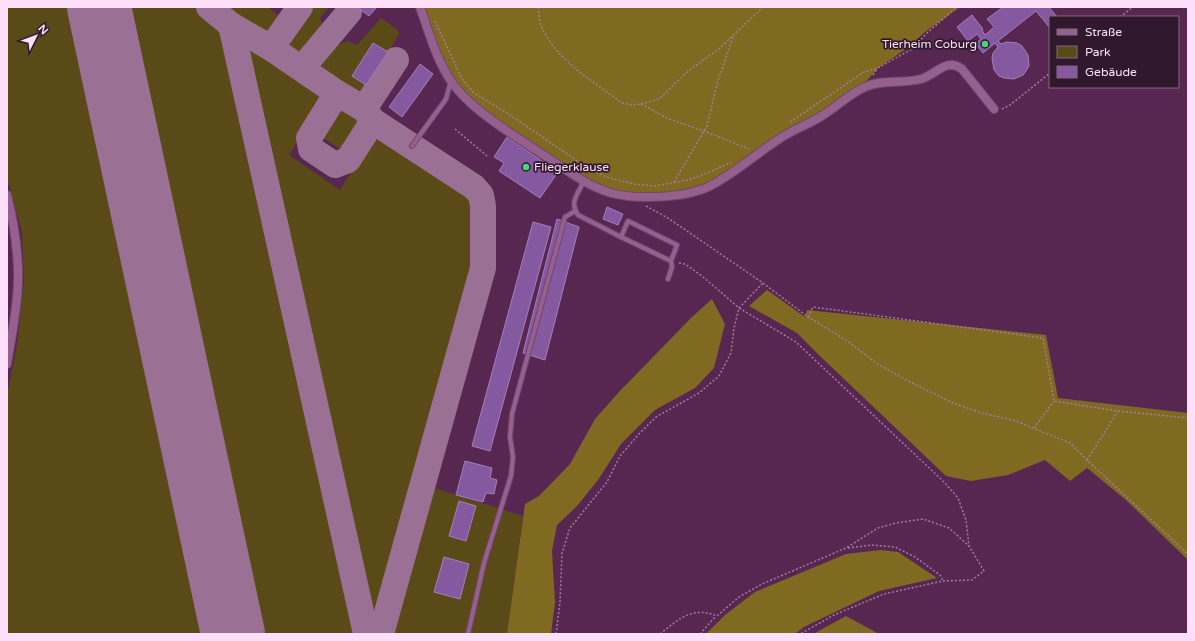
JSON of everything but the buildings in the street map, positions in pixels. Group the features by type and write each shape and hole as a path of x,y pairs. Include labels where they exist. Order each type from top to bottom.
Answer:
{"street":[{"path":"420,7 437,53 451,81 466,98 504,128 584,181 610,193 626,196 641,198 677,194 709,186 732,172 780,138 818,118 865,87 875,84 908,82 923,79 945,65 950,64 959,66 994,109"},
{"path":"7,195 16,237 18,269 15,312 7,364"}],"lane":[{"path":"412,146 446,99 451,81"},
{"path":"584,181 573,205 578,215 671,261"},
{"path":"468,634 484,563 511,476 513,457 510,437 512,414 564,217 575,211"},
{"path":"621,237 628,221 677,245 671,261 672,267 668,279"}],"path":[{"path":"538,7 540,24 551,44 565,59 622,103 632,105 641,104 658,98 688,72 720,48 763,7"},
{"path":"786,124 864,72 878,68 912,49 927,33 956,7"},
{"path":"1121,16 1133,7"},
{"path":"434,20 462,80 474,93 507,113 585,166 606,177 634,184 654,186 688,180 710,172 732,161"},
{"path":"674,182 707,126 717,84 733,35"},
{"path":"994,109 1000,110 1010,105 1049,73"},
{"path":"641,104 669,119 749,149 756,155"},
{"path":"455,129 487,156"},
{"path":"640,203 668,218 763,282 808,317 848,342 876,363 908,381 960,405 982,413 1016,421 1070,443 1188,554"},
{"path":"671,261 685,264 702,276 739,308 796,342 944,482 958,498 966,520 969,546"},
{"path":"556,634 560,602 562,553 570,528 607,482 620,456 639,434 656,417 699,393 720,376 731,353 734,328 739,308 763,282"},
{"path":"808,317 813,308 1043,338 1054,401 1034,428"},
{"path":"1054,401 1118,411 1188,418"},
{"path":"1087,460 1118,411"},
{"path":"700,634 717,616 739,597 762,584 846,548 878,528 896,523 923,519 949,528 969,546 984,571 972,580 942,581 884,594 834,615 800,634"},
{"path":"846,548 872,545 895,547 916,557 940,575 942,581"},
{"path":"660,634 680,618 696,613 707,612 717,616"}],"green space":[{"path":"7,7 213,7 210,21 317,89 321,98 319,107 289,155 340,190 370,142 383,139 469,193 476,204 479,251 478,274 418,483 523,516 507,634 7,634 7,395 17,345 24,281 22,232 7,178"},
{"path":"232,7 268,7 279,16 281,23 272,36 268,38 233,15 231,11"},
{"path":"312,7 329,7 320,18 324,29 300,52 291,54 287,50 289,39"},
{"path":"381,18 398,30 399,34 388,52 373,43 352,76 373,90 367,98 361,98 323,74 320,69 318,55 328,48 348,41 357,45"},
{"path":"345,109 359,117 361,128 346,153 320,136 336,113"}],"shaded area":[{"path":"422,7 960,7 925,32 909,47 878,68 863,85 829,109 778,135 708,185 674,193 640,196 599,187 506,128 467,97 448,74"},
{"path":"767,290 805,317 807,310 1046,335 1058,398 1188,413 1188,560 1126,500 1087,468 1070,481 1045,460 1008,475 971,481 946,476 797,333 749,306"},
{"path":"712,299 725,324 714,368 695,388 655,410 621,444 598,480 577,506 557,525 552,551 555,602 551,634 507,634 525,504 539,496 570,464 595,419 618,393 691,318"},
{"path":"881,550 898,552 937,578 879,591 804,627 795,634 706,634 725,615 755,592 846,554"},
{"path":"846,616 879,634 813,634"}],"taxiway":[{"path":"209,7 231,25 271,48 337,93 364,109 373,121 474,187 481,195 483,206 483,268 381,634"},
{"path":"271,48 300,7"},
{"path":"302,68 349,12"},
{"path":"231,25 366,634"},
{"path":"364,109 396,60"},
{"path":"337,93 309,138 311,149 335,165 348,160 373,121"}],"runway":[{"path":"99,7 233,634"}],"place":[{"name":"Tierheim Coburg","path":"985,44"},
{"name":"Fliegerklause","path":"526,167"}]}
